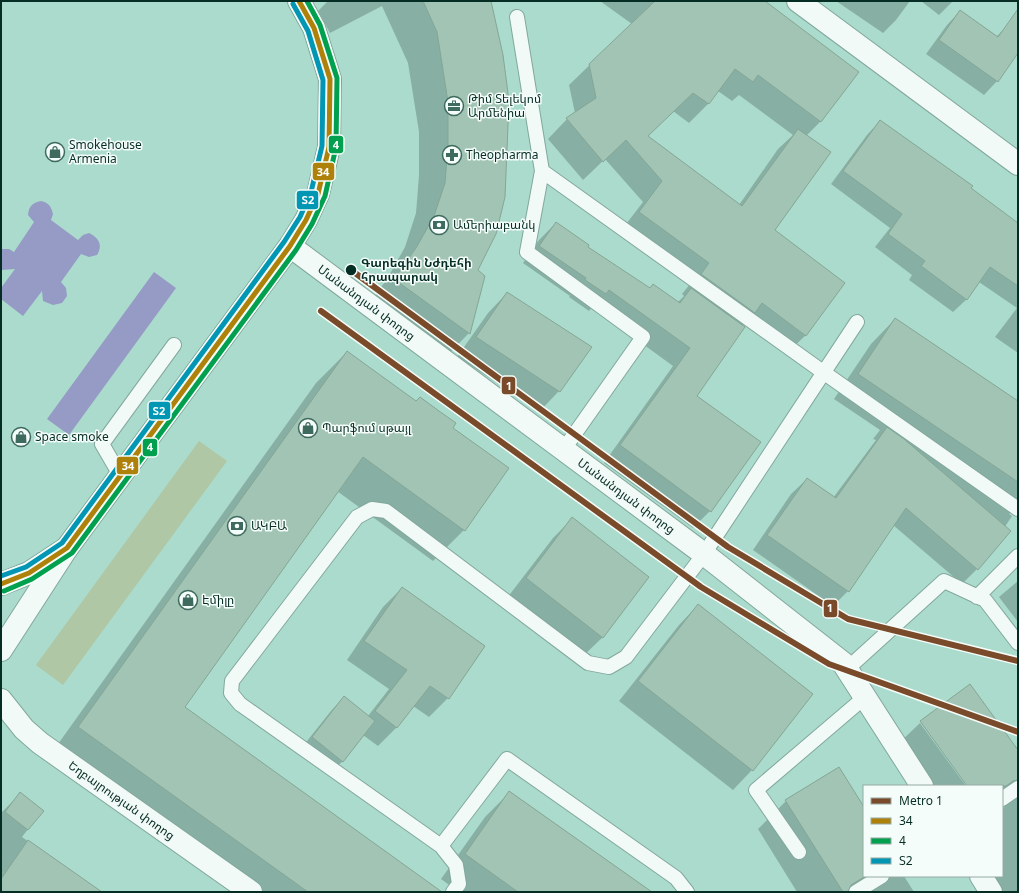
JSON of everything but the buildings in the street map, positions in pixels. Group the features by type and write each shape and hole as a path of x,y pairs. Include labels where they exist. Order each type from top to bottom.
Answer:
{"street":[{"path":"1,650 67,548 290,246 306,220 318,194 329,147 330,79 314,28 299,1"},
{"path":"798,1 1018,164"},
{"name":"Մանանդյան փողոց","path":"290,246 704,554 843,663 921,785"},
{"path":"1,584 29,573 67,548"},
{"name":"Եղբայրության փողոց","path":"1,700 24,729 40,743 251,892"},
{"path":"982,877 991,892"}],"lane":[{"path":"517,17 542,171 527,252 643,337 564,449"},
{"path":"542,171 1018,509"},
{"path":"454,892 459,884 456,865 441,846 240,704 231,693 232,681 357,517 372,509 386,511 588,663 609,667 626,657 704,554 857,322"},
{"path":"120,475 102,444 174,345"},
{"path":"978,597 1018,556"},
{"path":"847,669 944,581 985,600 1018,643"},
{"path":"799,852 756,790 865,697"},
{"path":"441,846 506,759 676,878 686,891"},
{"path":"1003,798 1018,788"},
{"path":"856,892 880,877"}],"green space":[{"path":"199,441 227,461 63,685 36,665"}],"water":[{"path":"41,201 48,204 50,207 53,214 51,220 78,240 83,235 89,233 98,240 100,248 97,255 89,257 81,254 61,282 66,288 67,296 62,303 53,305 43,301 42,291 23,316 1,299 1,288 15,269 1,269 1,249 9,249 14,252 34,222 28,215 30,207"},
{"path":"154,272 176,288 69,435 47,419"}],"metro line":[{"name":"1","path":"351,270 728,547 848,619 1018,661"},
{"name":"1","path":"321,311 701,587 829,664 1018,732"}],"transit line":[{"name":"34","path":"1,584 29,573 67,548 290,246 306,220 318,194 329,147 330,79 314,28 299,1"},
{"name":"4","path":"4,591 32,579 72,553 296,250 312,224 325,196 336,147 337,78 320,25 307,1"},
{"name":"Տ2","path":"1,576 26,567 62,543 284,242 300,217 311,192 322,146 323,80 308,31 293,4"}],"place":[{"name":"Թիմ Տելեկոմ Արմենիա","path":"454,106"},
{"name":"Smokehouse Armenia","path":"55,152"},
{"name":"Theopharma","path":"452,155"},
{"name":"Ամերիաբանկ","path":"439,225"},
{"name":"Գարեգին Նժդեհի հրապարակ","path":"351,270"},
{"name":"Պարֆում սթայլ","path":"308,428"},
{"name":"Space smoke","path":"21,437"},
{"name":"ԱԿԲԱ","path":"237,526"},
{"name":"Էմիլը","path":"188,600"}]}
